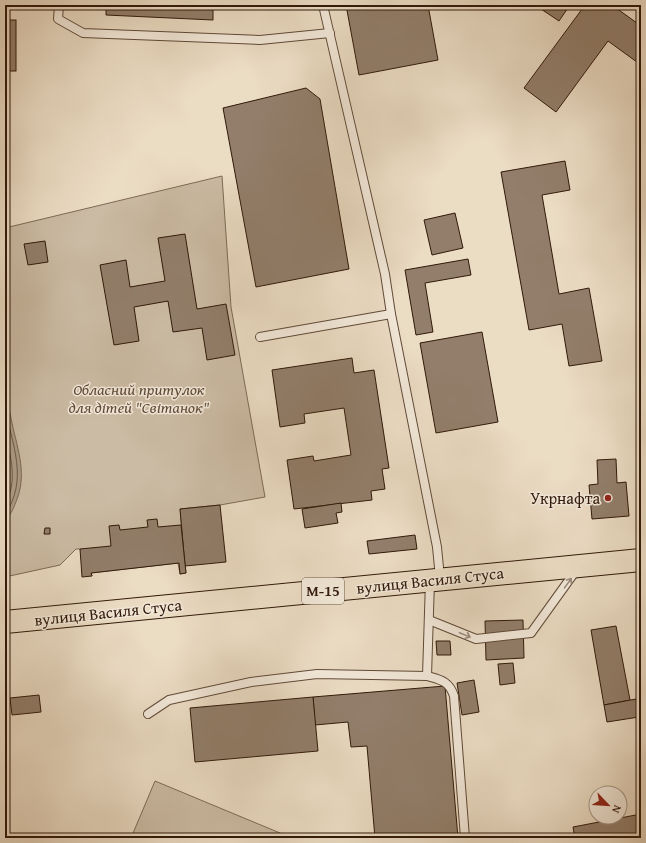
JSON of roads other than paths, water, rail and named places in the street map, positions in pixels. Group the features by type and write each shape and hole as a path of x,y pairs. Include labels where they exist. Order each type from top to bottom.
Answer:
{"main road":[{"name":"вулиця Василя Стуса","path":"5,622 641,560"}],"lane":[{"path":"59,5 58,19 83,33 260,40 330,33"},
{"path":"323,5 385,274 391,314 436,548 436,580 429,620 427,676"},
{"path":"260,337 391,314"},
{"path":"429,620 476,639 531,633 580,566"},
{"path":"148,714 169,700 251,682 317,674 427,676 441,680 447,684 454,696 465,838"}],"water":[{"path":"5,386 21,464 21,483 19,494 12,511 5,519"}],"place":[{"name":"Укрнафта","path":"608,498"}],"park label":[{"name":"Обласний притулок для дітей \"Світанок\"","path":"139,398"}]}
